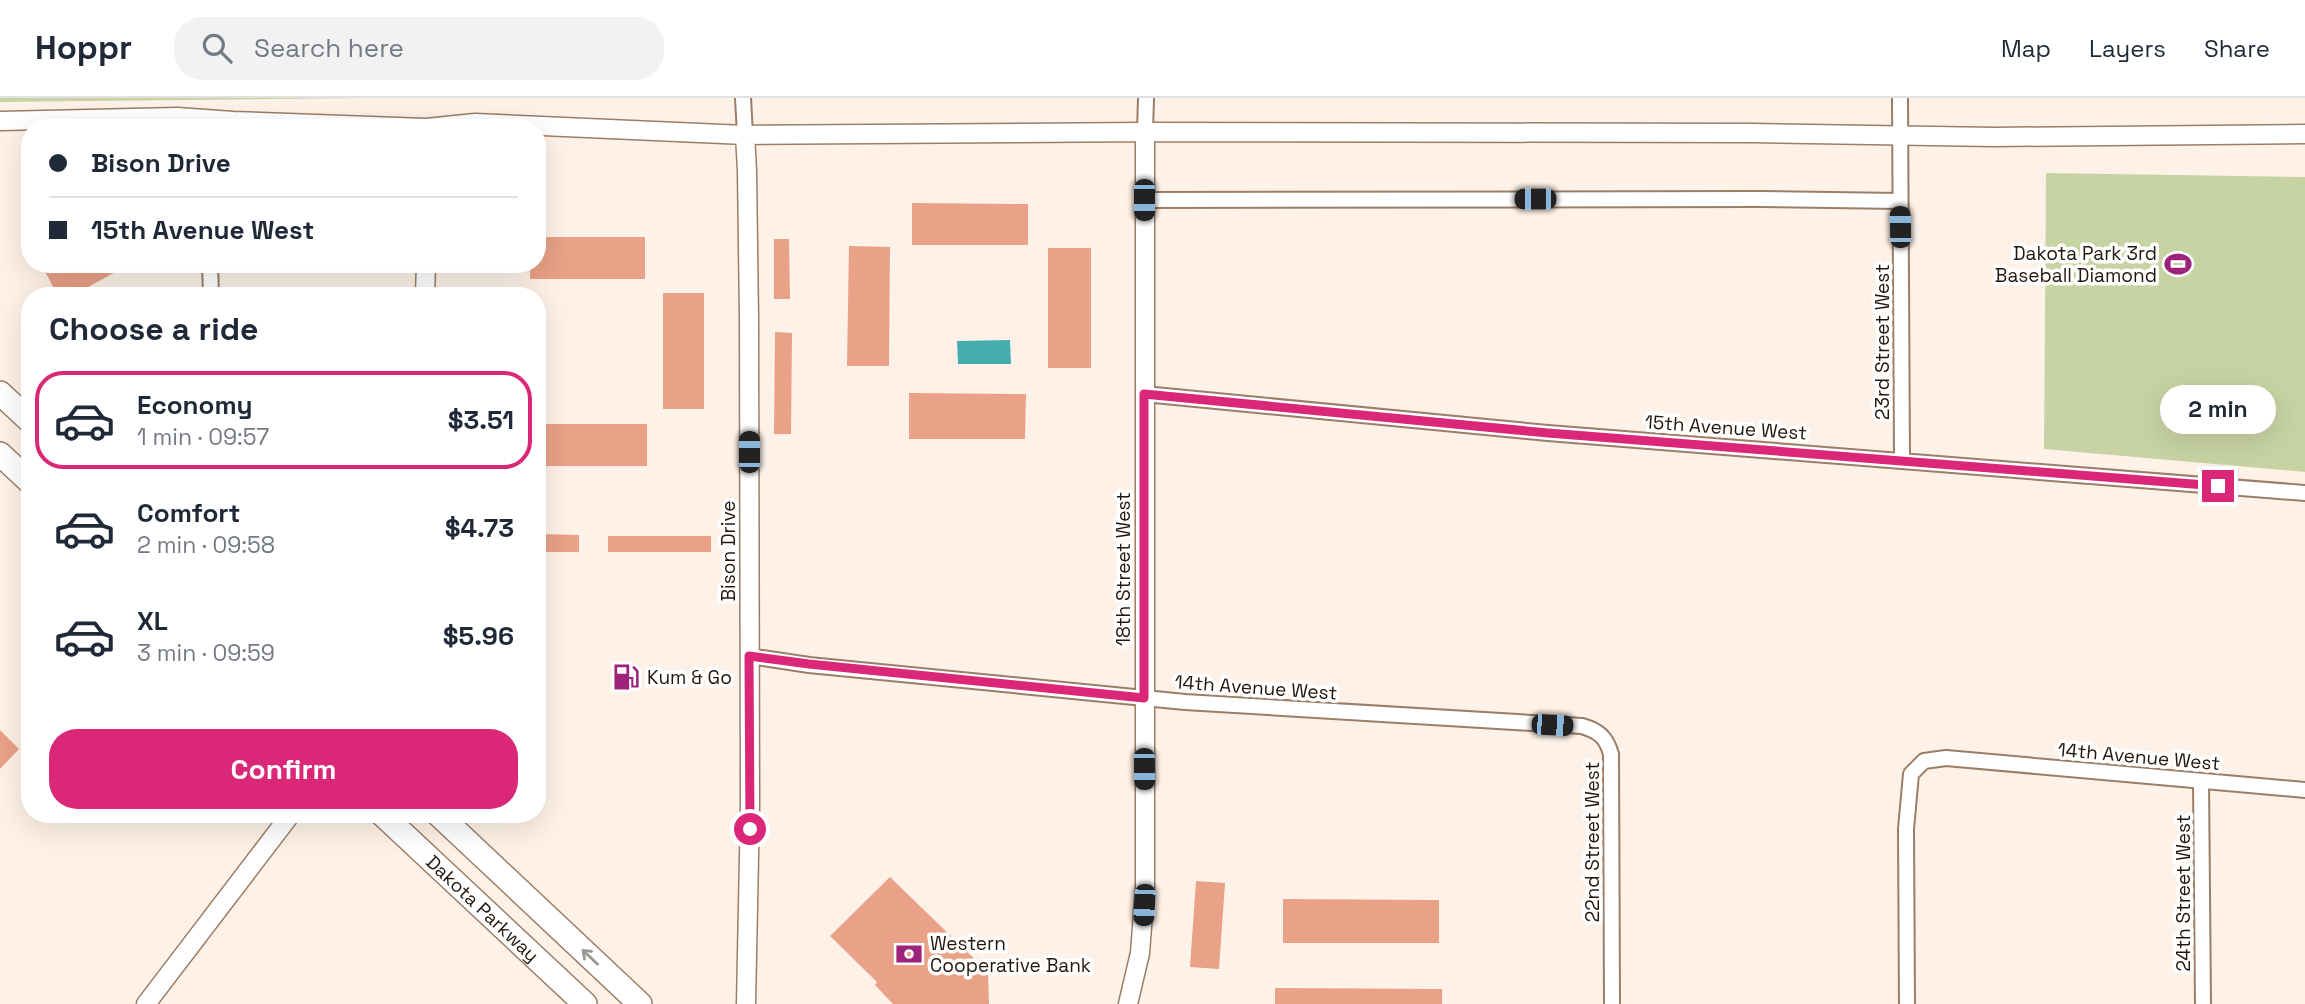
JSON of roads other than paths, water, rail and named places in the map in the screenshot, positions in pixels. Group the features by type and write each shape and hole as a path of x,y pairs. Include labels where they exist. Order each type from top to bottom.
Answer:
{"highway":[{"path":"0,393 21,413"},
{"path":"0,454 21,474"},
{"name":"Dakota Parkway","path":"392,823 584,1004"},
{"name":"Dakota Parkway","path":"448,823 640,1004"},
{"path":"557,978 606,1004"}],"street":[{"name":"Bison Drive","path":"743,98 750,319 750,807 746,1004"},
{"path":"1144,132 1146,98"},
{"name":"23rd Street West","path":"1900,98 1902,460"},
{"path":"88,119 187,119"},
{"path":"0,121 21,121"},
{"path":"546,125 745,135 1144,132 1994,137 2305,134"},
{"name":"18th Street West","path":"1128,1004 1140,953 1144,910 1144,132"},
{"path":"1144,200 1900,201"},
{"name":"15th Avenue West","path":"1144,394 1548,433 2305,493"},
{"name":"14th Avenue West","path":"749,656 820,666 1144,698 1552,725"},
{"name":"22nd Street West","path":"1552,725 1582,726 1597,730 1607,741 1611,754 1612,1004"},
{"name":"14th Avenue West","path":"1907,1004 1906,829 1911,774 1924,761 1946,758 2305,790"},
{"name":"24th Street West","path":"2201,781 2203,1004"},
{"path":"146,1004 284,823"}],"water":[{"path":"1010,340 1011,364 958,364 957,341"}],"place":[{"name":"Dakota Park 3rd Baseball Diamond","path":"2178,264"},
{"name":"Kum & Go","path":"626,677"},
{"name":"Western Cooperative Bank","path":"909,954"}]}
